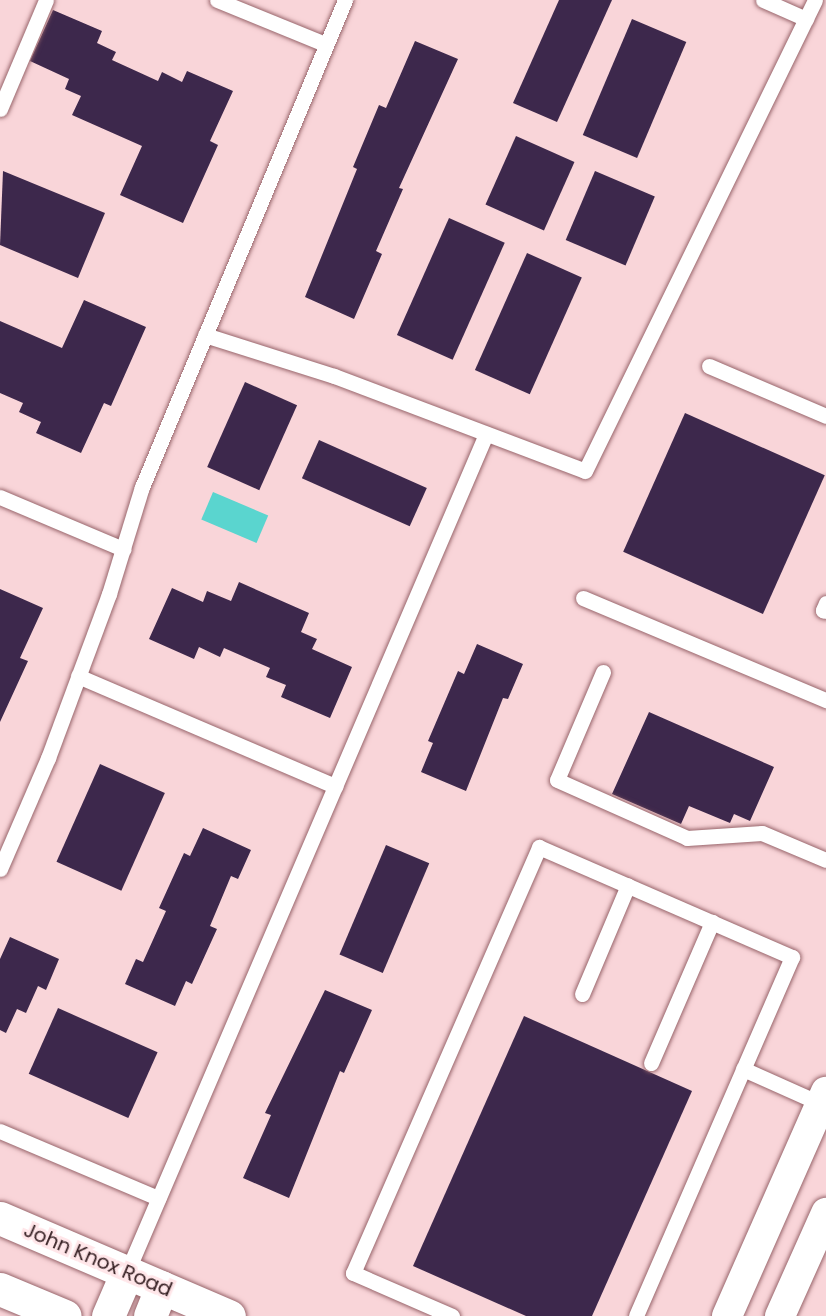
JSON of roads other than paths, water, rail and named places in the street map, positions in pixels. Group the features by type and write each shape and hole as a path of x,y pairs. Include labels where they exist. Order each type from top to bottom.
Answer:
{"main road":[{"name":"John Knox Road","path":"0,1218 127,1272 156,1301 229,1316"},
{"path":"108,1316 127,1272"},
{"path":"0,1289 65,1316"}],"street":[{"path":"727,1316 824,1100"},
{"path":"780,1316 826,1213"}],"lane":[{"path":"0,109 46,0"},
{"path":"217,0 326,44"},
{"path":"0,868 8,856 78,676 123,549 142,487 345,0"},
{"path":"763,0 806,19"},
{"path":"205,335 334,376 585,471 815,0"},
{"path":"709,366 826,416"},
{"path":"127,1272 486,434"},
{"path":"0,497 123,549"},
{"path":"584,598 826,700"},
{"path":"826,603 823,610 826,611"},
{"path":"603,672 557,780 687,838 762,833 826,860"},
{"path":"78,676 335,786"},
{"path":"452,1316 353,1273 539,847 792,957 636,1316"},
{"path":"582,994 628,885"},
{"path":"651,1063 712,922"},
{"path":"743,1069 824,1100"},
{"path":"0,1131 158,1198"}],"water":[{"path":"213,492 268,515 257,543 201,520"}]}
